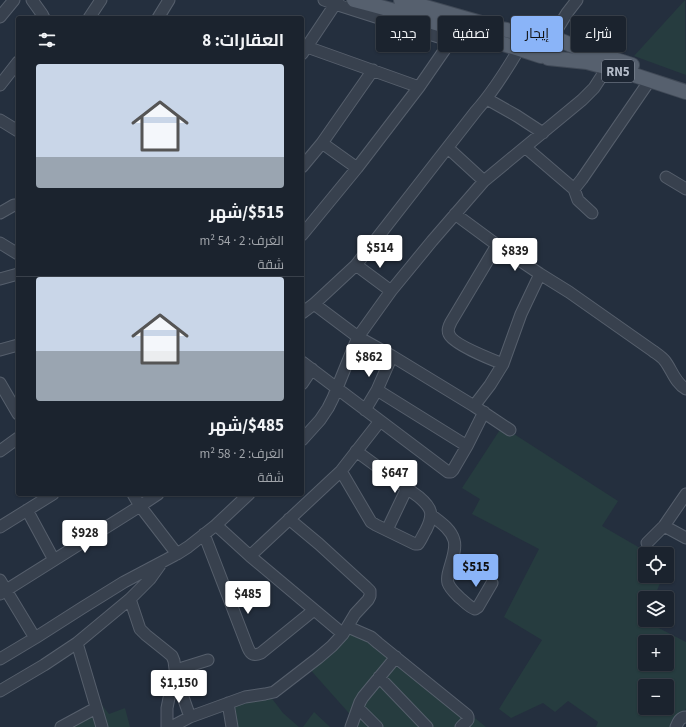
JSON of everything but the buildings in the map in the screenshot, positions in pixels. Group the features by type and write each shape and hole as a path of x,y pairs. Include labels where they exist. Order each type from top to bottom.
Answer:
{"main road":[{"name":"RN5","path":"354,0 438,23"},
{"name":"RN5","path":"401,0 511,31"},
{"name":"RN5","path":"563,42 686,83"},
{"name":"RN5","path":"529,52 545,57 583,62 607,68 686,92"},
{"path":"538,52 545,57 553,57 558,52"}],"street":[{"path":"0,17 14,0"},
{"path":"32,0 43,16"},
{"path":"90,16 101,0"},
{"path":"159,16 169,0"},
{"path":"324,0 337,2 438,37"},
{"path":"563,20 577,0"},
{"path":"337,2 305,45 419,87"},
{"path":"304,234 357,168 419,87 443,52"},
{"path":"304,312 356,265 476,111 487,99 517,52"},
{"path":"0,84 16,64"},
{"path":"304,438 320,420 328,408 358,337 391,291 484,181 571,110 594,88 607,68"},
{"path":"304,165 322,143 373,70"},
{"path":"574,189 650,80"},
{"path":"487,99 543,133"},
{"path":"2,124 16,130"},
{"path":"322,143 357,168"},
{"path":"525,147 574,189 578,200 592,213"},
{"path":"448,148 484,181"},
{"path":"666,177 686,189"},
{"path":"0,213 14,205 16,206"},
{"path":"455,214 497,245 569,292 661,357 666,362 677,381 686,389"},
{"path":"0,243 16,253"},
{"path":"497,245 448,328 452,339 469,349 503,364"},
{"path":"356,265 391,291"},
{"path":"474,406 490,385 503,364 521,314 540,274"},
{"path":"0,279 16,275"},
{"path":"314,304 358,337 484,412 510,430"},
{"path":"0,350 16,346"},
{"path":"365,410 377,390 392,356"},
{"path":"304,363 448,472 453,470 484,412"},
{"path":"304,381 312,369"},
{"path":"0,383 4,398 16,412"},
{"path":"377,390 466,446"},
{"path":"250,556 341,471 380,421"},
{"path":"0,451 16,439"},
{"path":"356,451 425,502 431,514 448,530 455,542 448,584 468,605 475,609 478,607 492,583"},
{"path":"341,471 371,522 415,544 418,544 428,526 431,514"},
{"path":"387,530 407,488"},
{"path":"647,543 664,526 686,494"},
{"path":"0,527 50,496"},
{"path":"134,496 140,506 177,554"},
{"path":"3,592 155,496"},
{"path":"0,660 124,582 177,554 216,525 247,496"},
{"path":"27,510 54,560"},
{"path":"171,727 190,717 245,697 274,692 332,646 345,630 355,614 368,600 370,591 366,586 289,519"},
{"path":"216,525 314,610 345,630 371,638 467,715 468,720 461,727"},
{"path":"664,526 686,538"},
{"path":"204,534 248,648 253,655 260,653 314,610"},
{"path":"0,691 44,665 77,643 147,583 163,562"},
{"path":"0,580 3,592 35,638"},
{"path":"130,599 140,629 172,656 176,674 190,717"},
{"path":"77,643 102,727"},
{"path":"351,727 363,697 396,657"},
{"path":"176,674 208,660"},
{"path":"167,727 167,708 176,674"},
{"path":"379,677 420,725"},
{"path":"228,703 232,727"},
{"path":"61,727 96,708"},
{"path":"358,708 377,727"},
{"path":"676,727 680,719 686,717"}],"green space":[{"path":"685,0 686,75 634,56"},
{"path":"505,422 514,434 618,501 602,526 638,547 638,583 660,583 657,591 638,591 638,627 657,627 672,635 638,635 638,671 674,671 674,636 686,642 686,708 677,727 596,727 598,722 568,701 555,712 543,703 511,718 499,709 542,640 504,617 539,549 472,514 480,499 462,488"},
{"path":"355,622 486,727 350,727 355,720 307,666"},
{"path":"270,696 283,713 299,727 227,727 223,706"},
{"path":"98,700 109,714 125,708 130,727 59,727"},
{"path":"314,712 330,727 303,727"}]}
